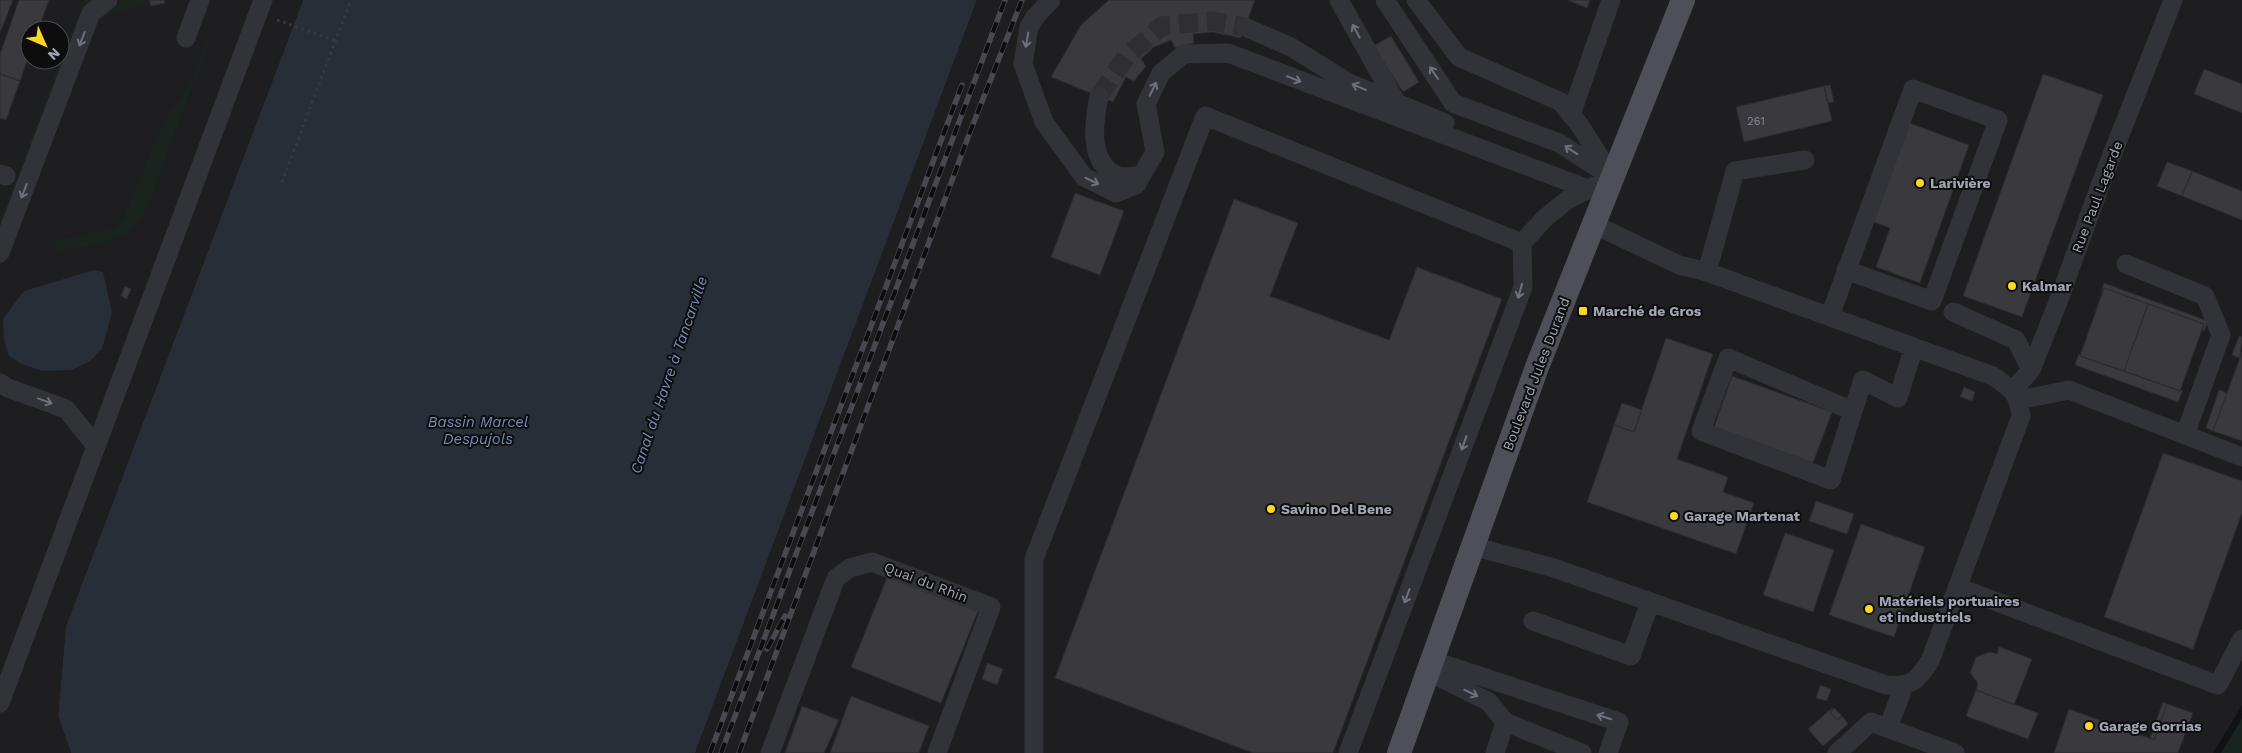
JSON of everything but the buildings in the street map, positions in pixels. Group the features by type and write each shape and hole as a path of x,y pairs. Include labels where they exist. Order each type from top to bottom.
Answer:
{"main road":[{"name":"Boulevard Jules Durand","path":"1399,753 1537,367 1593,224 1600,183 1683,0"}],"street":[{"path":"0,253 92,13 108,0"},
{"path":"0,703 4,684 96,446 263,0"},
{"path":"1052,0 1035,17 1030,27 1023,64 1044,122 1084,177 1116,193 1136,185 1155,152 1146,104 1161,73 1184,54 1228,53 1600,183"},
{"path":"1339,0 1397,104"},
{"path":"1385,0 1453,102 1559,143 1600,183"},
{"path":"1416,0 1459,57 1561,102 1581,127 1600,183"},
{"path":"1571,115 1611,0"},
{"name":"Rue Paul Lagarde","path":"2016,395 2031,370 2101,183 2173,0"},
{"path":"186,38 199,1"},
{"path":"1245,27 1291,47 1349,83 1397,104 1600,183"},
{"path":"1830,316 1846,270 1913,89 1998,120 1932,301 1846,270"},
{"path":"1099,96 1094,121 1095,145 1101,163 1119,176 1142,175"},
{"path":"1034,753 1034,559 1205,116 1522,243"},
{"path":"1707,272 1735,171 1805,160"},
{"path":"1348,753 1523,286 1522,243 1545,218 1567,200 1600,183"},
{"path":"1472,546 1554,568 1886,685 1904,686 1918,678 1930,661 2021,416 2016,395 1992,376 1707,272 1679,265 1593,224"},
{"path":"2126,264 2205,296 2222,335 2185,435"},
{"path":"1954,312 2016,340 2031,370"},
{"path":"1852,411 1728,358 1701,431 1831,480 1863,380 1898,398 1914,347"},
{"path":"0,383 66,409 96,446"},
{"path":"2016,395 2070,390 2242,457"},
{"name":"Quai du Rhin","path":"770,753 836,578 850,568 872,562 991,607 937,753"},
{"path":"1957,587 2218,685 2242,640"},
{"path":"1533,621 1631,656 1650,602"},
{"path":"1429,666 1489,702 1505,722 1582,753"},
{"path":"1429,666 1619,722 1608,753"},
{"path":"1888,728 1904,686"},
{"path":"1495,753 1505,722"},
{"path":"1837,753 1871,722 1955,753"}],"path":[{"path":"282,182 351,0"},
{"path":"277,20 336,41"}],"shaded area":[{"path":"0,0 303,0 66,626 58,716 71,753 0,753"},
{"path":"83,0 93,0 70,61 70,34"},
{"path":"119,0 146,0 146,5 105,17 96,23 100,16"},
{"path":"977,0 2242,0 2242,705 2240,709 2213,753 695,753"},
{"path":"209,35 211,37 146,211 128,232 105,243 55,252 53,244 60,239 113,228 124,217 163,122 192,80"},
{"path":"56,70 67,70 0,246 0,219"},
{"path":"2241,720 2242,753 2221,753"}],"water":[{"name":"Bassin Marcel Despujols","path":"303,0 977,0 695,753 71,753 58,716 66,626"},
{"path":"94,270 103,272 112,312 102,349 89,362 71,370 43,371 21,364 9,356 4,340 3,319 24,291"}],"tunnel":[{"path":"1099,96 1126,57 1162,26 1211,21 1245,27"}],"railway":[{"path":"721,753 1005,0"},
{"path":"739,753 970,132 1022,0"},
{"path":"710,753 962,85"},
{"path":"767,649 785,616"}],"place":[{"name":"Larivière","path":"1920,183"},
{"name":"Kalmar","path":"2012,286"},
{"name":"Marché de Gros","path":"1583,311"},
{"name":"Savino Del Bene","path":"1271,509"},
{"name":"Garage Martenat","path":"1674,516"},
{"name":"Matériels portuaires et industriels","path":"1869,609"},
{"name":"Garage Gorrias","path":"2089,726"}],"water label":[{"name":"Canal du Havre à Tancarville","path":"669,375"}]}
